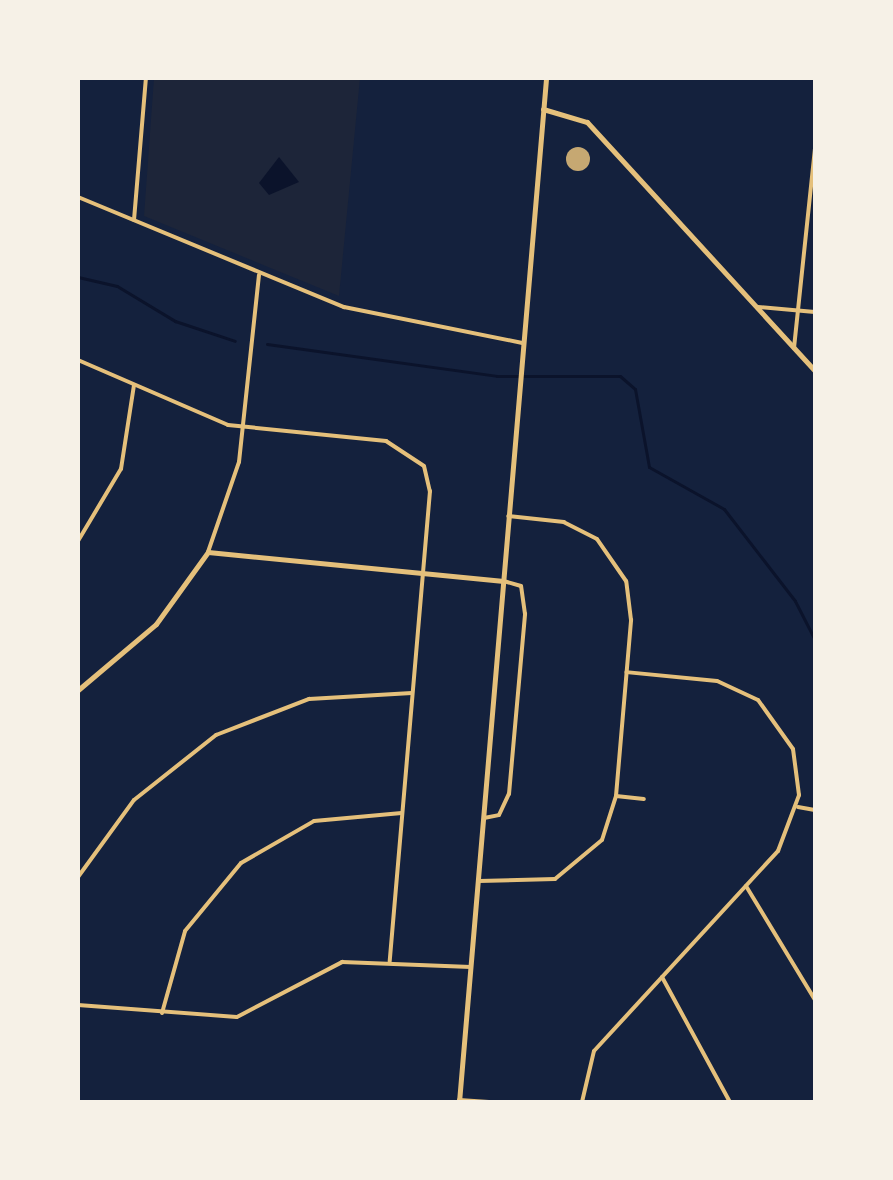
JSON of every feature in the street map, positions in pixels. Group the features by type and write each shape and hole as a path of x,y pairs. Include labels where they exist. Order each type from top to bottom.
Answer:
{"main road":[{"path":"459,1101 546,78"},
{"path":"543,109 587,122 815,371"},
{"path":"78,690 156,624 208,552 504,581"}],"street":[{"path":"134,220 146,78"},
{"path":"794,348 815,149"},
{"path":"78,197 259,275 391,321 522,343"},
{"path":"208,552 232,493 244,428 259,275"},
{"path":"758,307 815,312"},
{"path":"78,360 244,428 382,441 412,452 428,474 423,574 390,961"},
{"path":"78,541 121,469 134,384"},
{"path":"479,881 537,884 572,871 602,840 616,796 626,672 631,601 616,562 573,525 508,516"},
{"path":"484,818 499,815 508,801 525,614 523,590 504,581"},
{"path":"582,1102 594,1051 784,842 797,807 793,749 758,700 717,681 626,672"},
{"path":"78,877 134,800 216,735 309,699 412,693"},
{"path":"616,796 644,799"},
{"path":"797,807 815,810"},
{"path":"162,1013 185,931 241,863 314,821 402,813"},
{"path":"746,886 815,1000"},
{"path":"78,1005 162,1013 247,1015 329,966 390,961 471,967"},
{"path":"662,977 730,1102"},
{"path":"459,1101 489,1102"}],"shaded area":[{"path":"154,78 360,78 339,296 144,216"},
{"path":"279,157 299,182 269,195 259,183"}],"building":[{"path":"578,147 589,154 590,159 583,170 578,171 567,164 566,159 573,148"}],"waterway":[{"path":"78,277 117,286 175,321 235,341"},
{"path":"267,344 497,376 620,376 635,389 649,467 724,509 795,601 815,640"}]}
